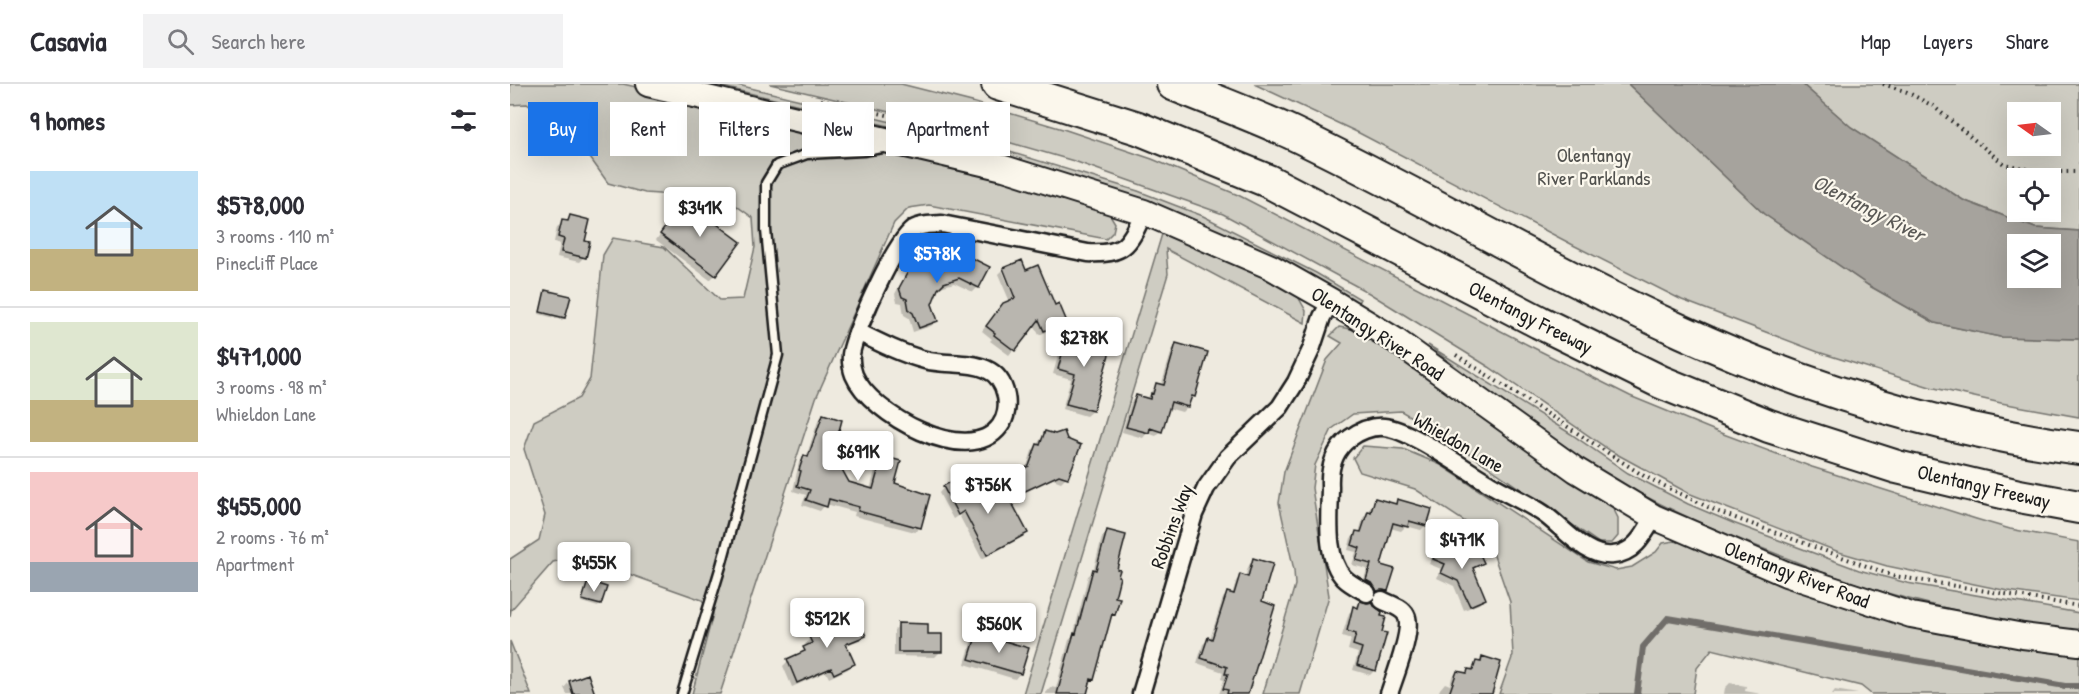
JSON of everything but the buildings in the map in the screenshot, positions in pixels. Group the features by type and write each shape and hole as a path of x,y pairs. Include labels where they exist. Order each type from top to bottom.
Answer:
{"highway":[{"name":"Olentangy Freeway","path":"998,84 1138,128 1268,181 1539,322 1641,372 1769,426 1898,466 2019,496 2079,507"},
{"path":"1173,84 1291,132 1564,274 1673,327 1787,375 1912,414 2031,442 2079,448"}],"main road":[{"name":"Olentangy River Road","path":"648,84 886,140"},
{"name":"Olentangy River Road","path":"954,156 1004,168 1144,212 1271,267 1395,340 1576,470 1654,516 1786,574 1911,615 2023,636 2079,643"}],"street":[{"path":"858,332 891,348 927,361 977,365 985,368 997,378 1006,393 1006,410 1000,426 988,437 964,441 945,439 912,429 895,418 861,387 854,376 851,351 858,332 889,263 904,238 915,228 929,225 956,226 1088,252 1112,252 1122,248 1131,239 1144,212"},
{"name":"Robbins Way","path":"1141,694 1194,514 1206,488 1228,457 1280,406 1296,382 1311,350 1322,317 1331,301"},
{"name":"Whieldon Lane","path":"1389,694 1408,630 1408,619 1402,610 1374,597 1343,578 1331,556 1330,478 1332,464 1337,451 1358,432 1371,427 1386,427 1412,437 1544,514 1596,554 1612,556 1626,552 1639,543 1654,516"}],"lane":[{"path":"682,694 721,566 778,355 766,230 766,183 777,165 807,154 863,151 886,147"}],"path":[{"path":"1883,84 1907,92 1932,106 2004,164 2042,171 2079,172"}],"green space":[{"path":"510,84 623,84 702,102 699,102 699,156 790,156 790,123 802,126 802,156 874,156 874,144 886,147 886,156 922,156 1079,201 1109,213 1115,223 1113,232 1106,239 929,205 909,208 894,223 816,398 720,694 692,694 713,614 702,600 578,556 553,562 511,610 510,617 510,559 539,540 545,515 524,449 534,421 579,398 590,379 603,255 613,238 664,247 720,300 743,299 755,247 753,218 727,199 645,193 608,183 589,156 598,156 598,102 528,102 528,105 510,105"},
{"path":"710,84 734,84 808,102 802,102 802,106"},
{"path":"770,84 901,84 972,102 886,102 886,111 874,108 874,102 847,102"},
{"name":"Olentangy River Parklands","path":"1254,84 1628,84 1764,214 1868,285 1935,323 2000,337 2079,339 2079,417 1930,387 1818,352 1682,300 1359,133"},
{"path":"1802,84 2079,84 2079,231 2035,228 2020,222 2061,222 2061,168 2007,168 2007,217 1963,200 1851,127"},
{"path":"1010,113 1152,159 1238,195 1630,396 1718,432 1812,467 1976,519 2010,529 2079,542 2079,601 2008,591 1887,566 1839,552 1688,493 1611,451 1489,367 1369,293 1223,214 1074,161 1010,143"},
{"path":"874,118 886,121 886,125 874,123"},
{"path":"1010,152 1138,191 1203,216 1316,273 1360,299 1357,304 1259,250 1140,198 1005,156 1010,156"},
{"path":"1162,234 1179,237 1231,259 1296,293 1306,311 1305,323 1166,249 1168,274 1041,694 1023,694"},
{"path":"1339,327 1357,330 1404,359 1535,455 1612,506 1618,518 1618,536 1612,543 1599,543 1439,433 1401,411 1353,414 1332,429 1315,465 1312,488 1329,596 1300,694 1263,694 1295,585 1294,570 1279,503 1284,472 1327,360 1342,343 1330,336"},
{"path":"1428,345 1571,434 1628,473 1688,504 1859,570 1907,583 2079,613 2079,631 1986,617 1866,587 1818,571 1702,523 1642,495 1581,459 1514,412"},
{"path":"1363,446 1403,449 1441,465 1588,562 1616,570 1632,567 1656,552 1663,543 1674,541 1691,544 2079,653 2079,694 1871,694 1861,686 1712,649 1697,668 1693,694 1499,694 1513,655 1510,602 1491,547 1476,529 1415,489 1360,472 1353,458"},
{"path":"510,641 531,694 510,694"}],"water":[{"name":"Olentangy River","path":"1628,84 1802,84 1851,127 1963,200 2007,217 2007,222 2020,222 2035,228 2079,231 2079,339 2000,337 1935,323 1868,285 1764,214"}],"waterway":[{"path":"1637,694 1643,647 1668,618 2065,686 2079,686"}]}
